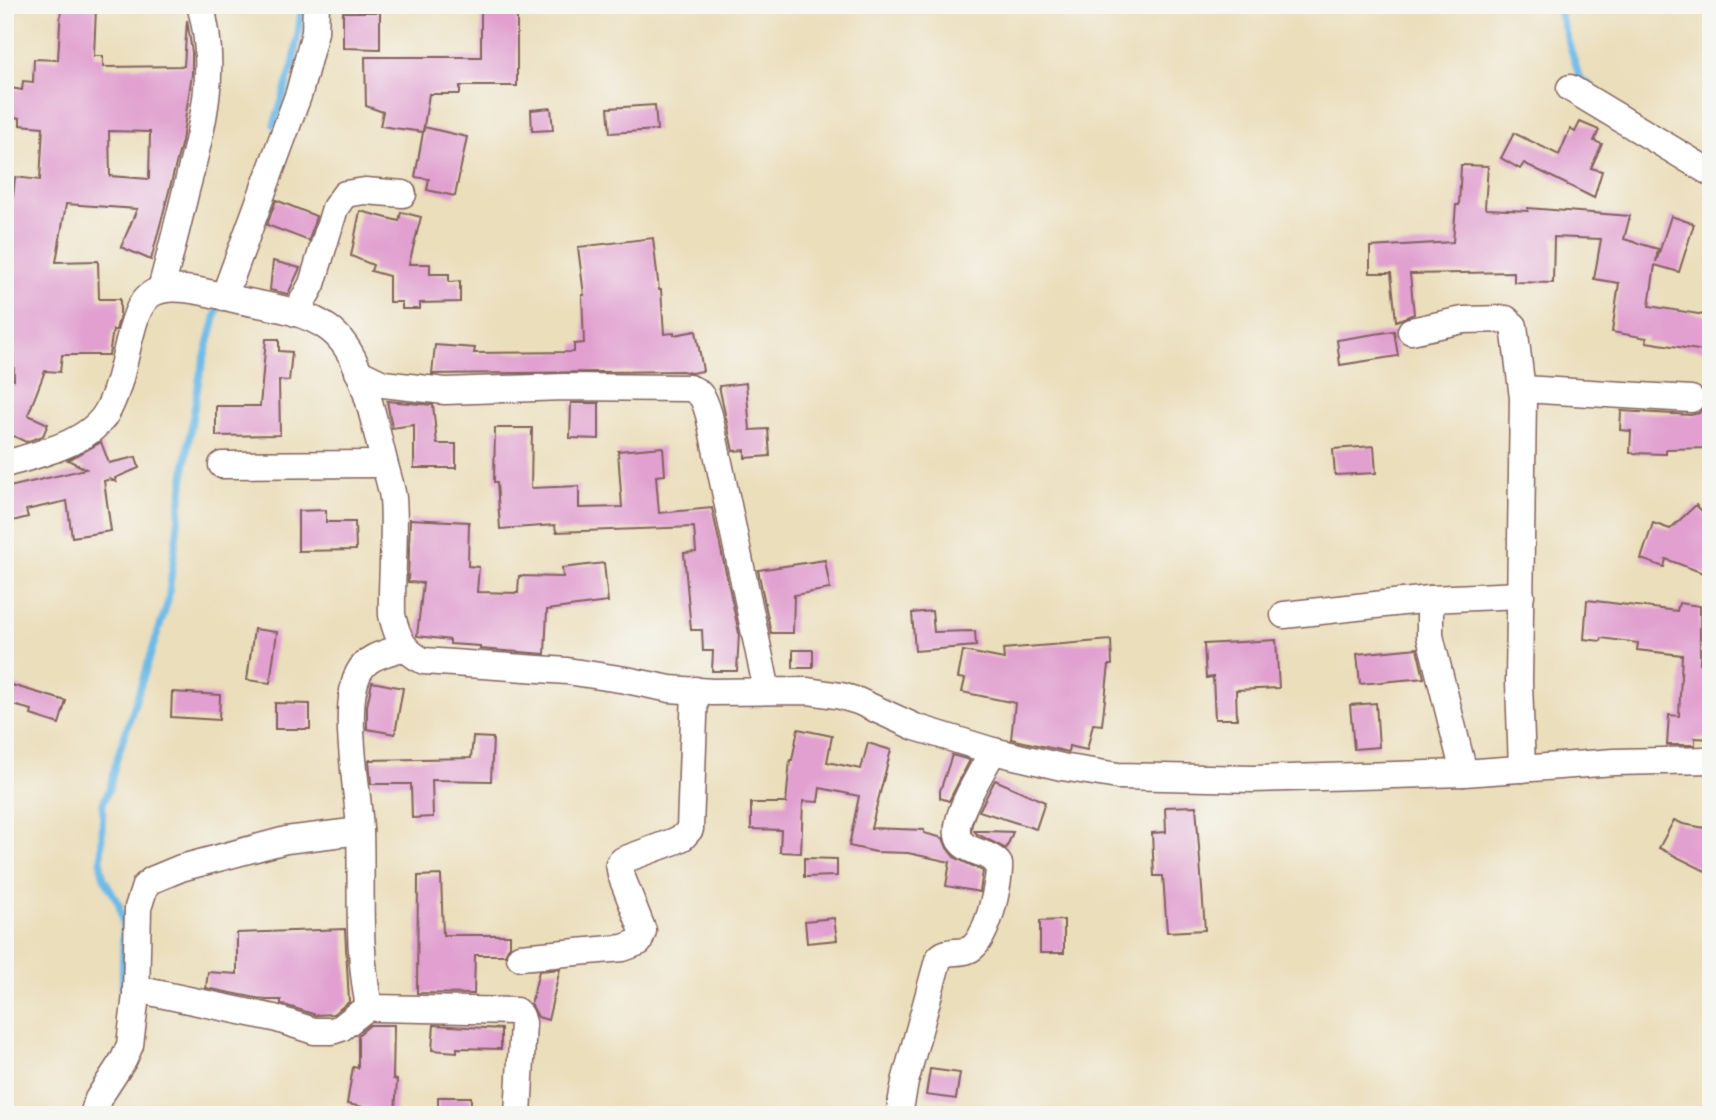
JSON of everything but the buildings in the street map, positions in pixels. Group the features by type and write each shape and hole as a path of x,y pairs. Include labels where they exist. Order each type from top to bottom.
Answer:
{"street":[{"path":"161,289 198,147 206,104 209,82 207,35 200,5"},
{"path":"224,297 299,93 315,33 316,5"},
{"path":"1570,88 1711,173"},
{"path":"296,313 312,284 335,208 345,194 365,191 402,194"},
{"path":"5,464 79,437 100,422 113,399 138,311 148,297 161,289 182,289 296,313 319,322 333,332 346,348 358,372 393,500 392,615 398,637 404,647 416,657 439,663 607,676 670,689 808,691 858,701 902,722 993,751 1062,767 1118,776 1253,779 1464,773 1614,762 1711,760"},
{"path":"1411,331 1463,320 1507,319 1514,326 1523,389 1522,769"},
{"path":"358,372 383,384 444,391 564,387 697,390 702,395 709,415 767,691"},
{"path":"1523,389 1691,399"},
{"path":"222,465 384,464"},
{"path":"1284,615 1430,599 1521,595"},
{"path":"1430,599 1430,636 1464,773"},
{"path":"369,1006 359,905 360,831 350,705 361,668 371,658 404,647"},
{"path":"520,957 623,948 634,945 642,937 641,923 619,864 623,860 683,837 690,829 695,690"},
{"path":"899,1115 937,960 945,953 968,950 978,942 998,887 999,864 988,855 964,845 956,830 960,815 993,751"},
{"path":"93,1115 98,1099 130,1045 136,989 138,908 141,894 152,880 181,868 286,840 360,831"},
{"path":"136,989 274,1018 314,1031 341,1028 369,1006"},
{"path":"369,1006 375,1009 516,1011 523,1023 518,1115"}],"waterway":[{"path":"274,125 294,61 302,5"},
{"path":"1557,5 1580,79 1590,85"},
{"path":"122,1010 123,926 119,904 104,878 101,866 103,803 168,601 200,374 220,300"}]}
